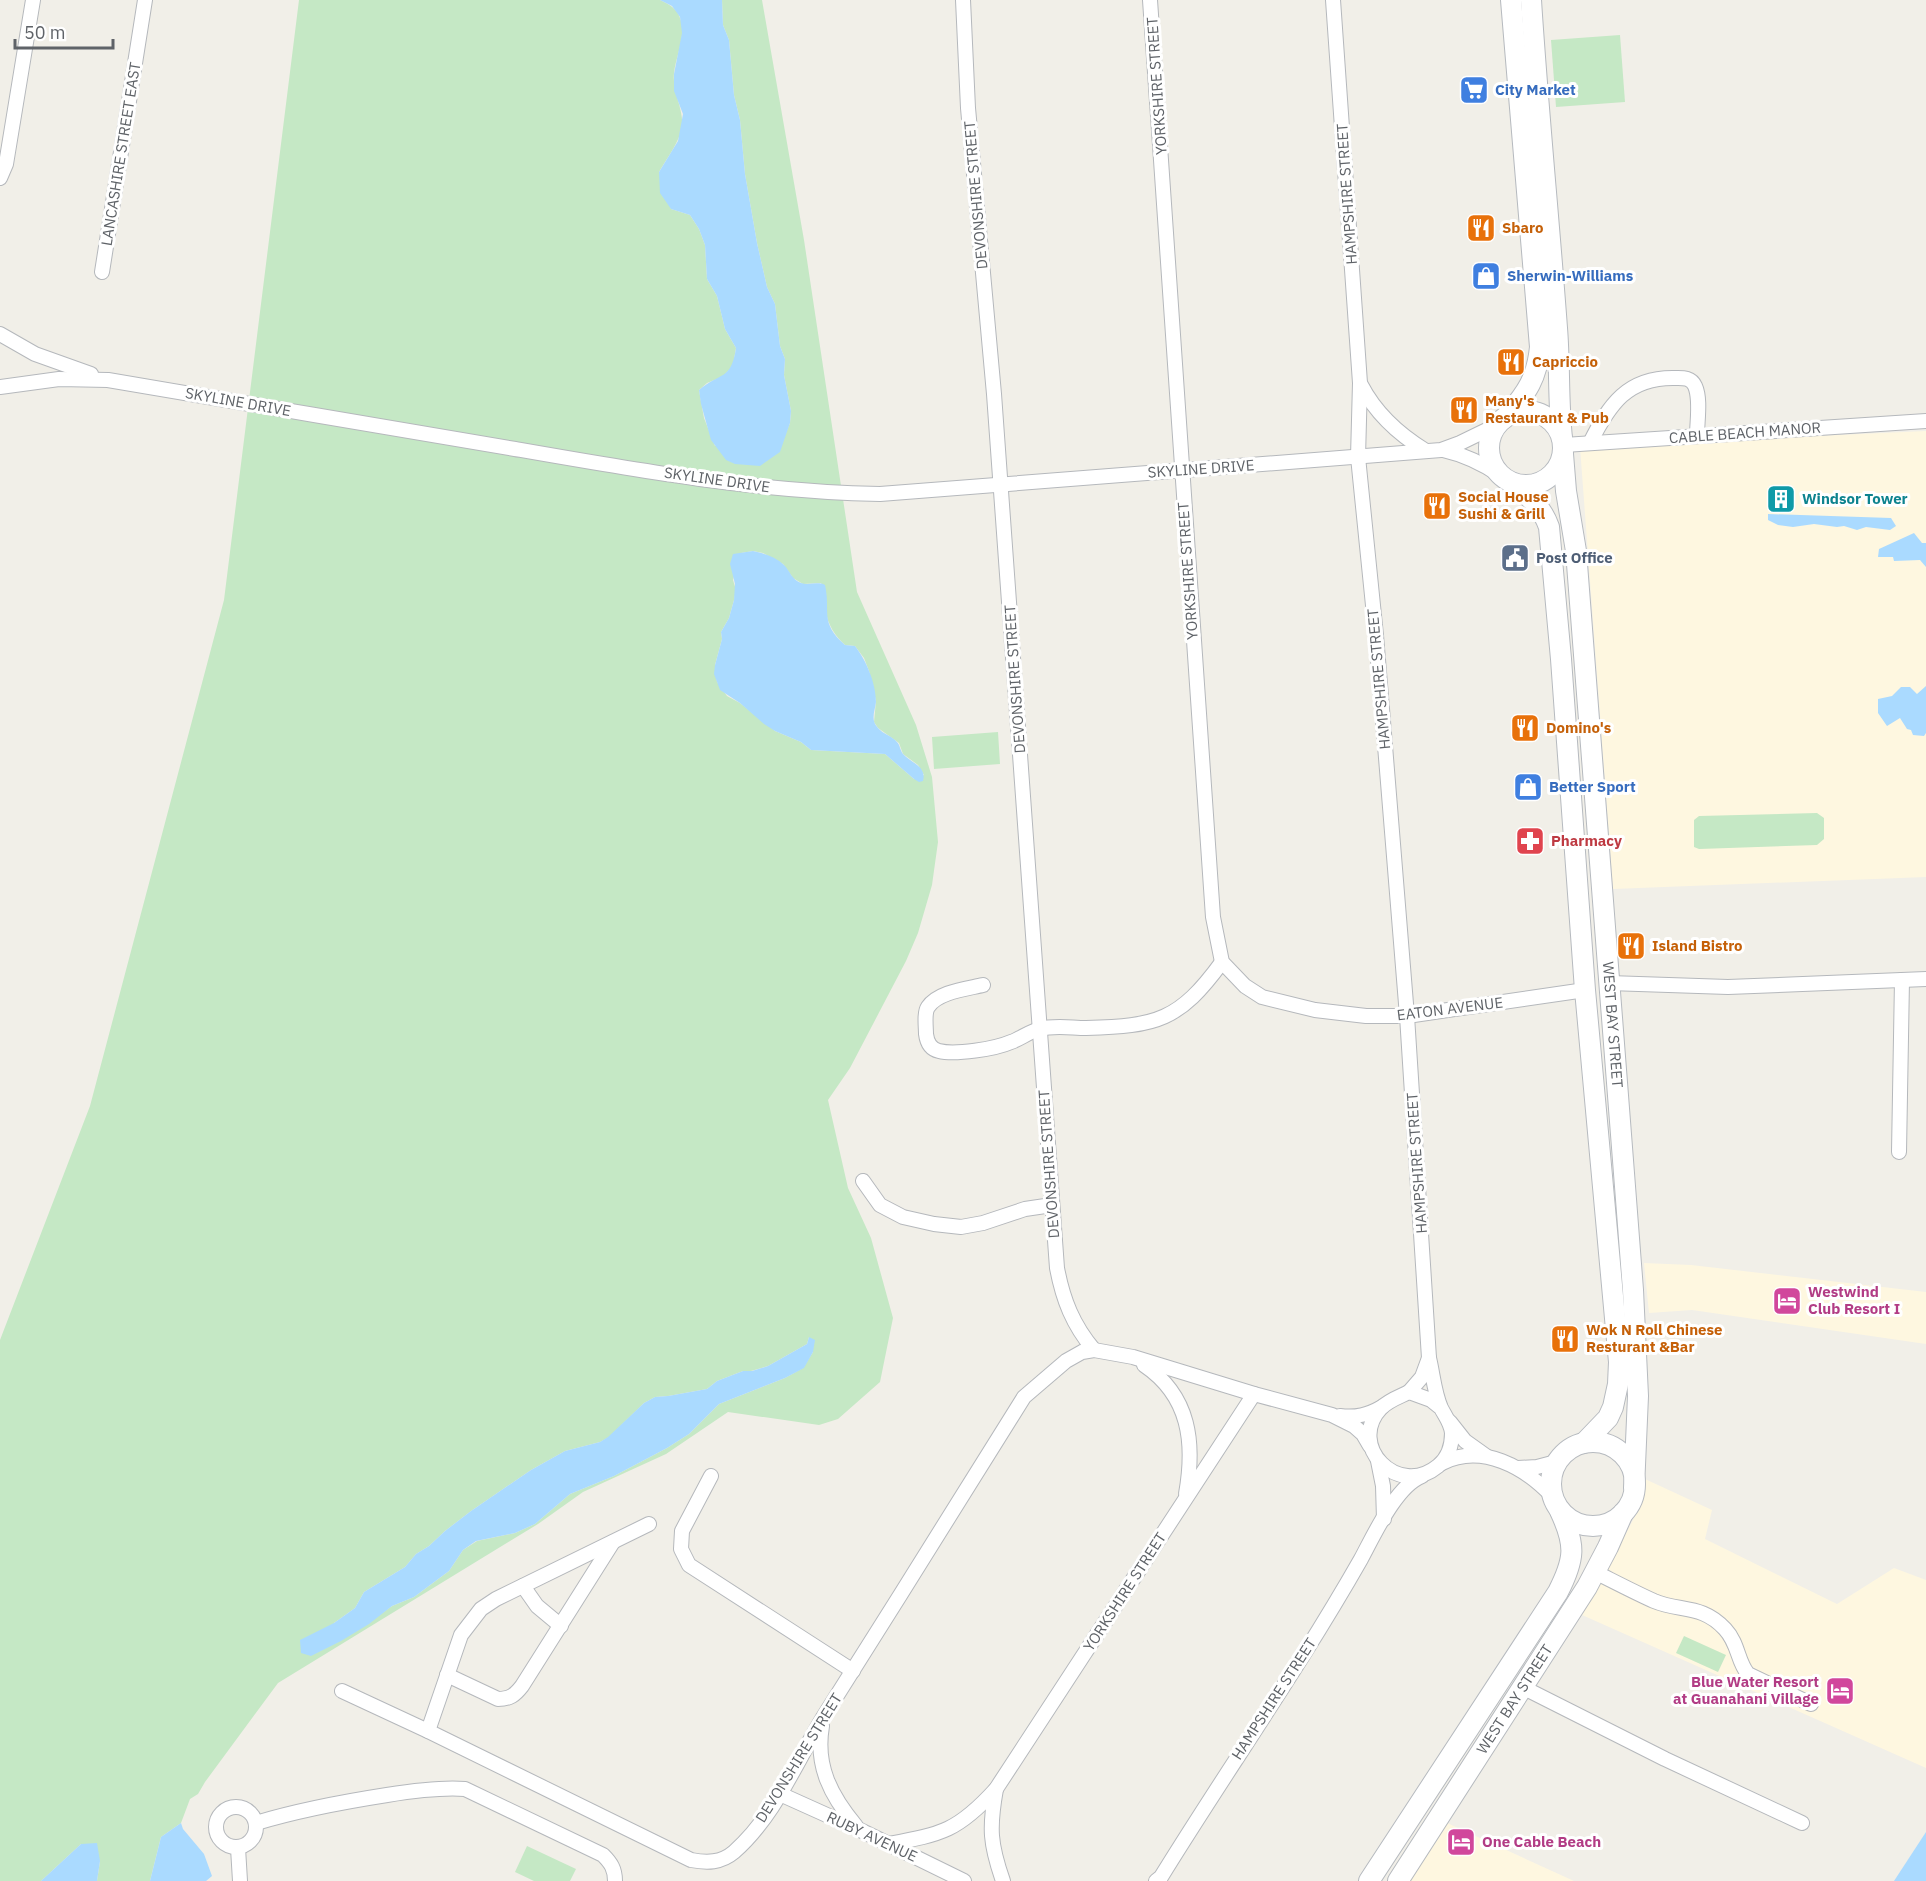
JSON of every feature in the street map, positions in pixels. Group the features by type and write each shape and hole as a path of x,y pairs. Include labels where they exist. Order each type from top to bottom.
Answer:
{"main road":[{"path":"1502,420 1522,410 1544,414 1556,424 1563,446 1557,469 1545,480 1529,485 1507,479 1493,465 1489,451 1490,437 1502,420 1527,390 1533,380 1540,347 1511,0"},
{"name":"WEST BAY STREET","path":"1531,0 1558,332 1558,400 1566,491 1576,551 1633,1290 1638,1396 1634,1488"},
{"name":"WEST BAY STREET","path":"1507,479 1538,505 1549,527 1561,649 1585,990 1619,1362 1618,1384 1613,1407 1608,1418 1584,1443"},
{"path":"1599,1442 1620,1452 1630,1465 1634,1480 1633,1497 1623,1513 1606,1524 1586,1526 1576,1523 1556,1504 1551,1481 1556,1462 1563,1453 1584,1443 1599,1442"},
{"name":"WEST BAY STREET","path":"1369,1881 1558,1592 1569,1570 1572,1552 1571,1536 1556,1504"},
{"name":"WEST BAY STREET","path":"1398,1881 1524,1688 1595,1572 1623,1513"}],"street":[{"path":"0,178 6,164 33,0"},
{"name":"LANCASHIRE STREET EAST","path":"102,272 144,0"},
{"name":"DEVONSHIRE STREET","path":"342,1691 681,1855 701,1862 718,1861 735,1851 757,1827 780,1794 823,1718 1024,1396 1066,1361 1082,1352 1094,1350 1074,1322 1062,1294 1057,1268 1000,484 968,108 963,0"},
{"name":"YORKSHIRE STREET","path":"1150,0 1213,917 1222,962"},
{"name":"HAMPSHIRE STREET","path":"1333,0 1360,383 1358,457 1376,635 1407,1016 1429,1358 1445,1414"},
{"path":"0,334 15,344 50,360 108,380"},
{"path":"1590,443 1606,413 1627,391 1643,382 1665,378 1685,378 1691,380 1695,386 1697,436"},
{"name":"SKYLINE DRIVE","path":"0,387 59,379 108,380 580,460 770,488 880,494 1441,450 1462,454 1483,463 1507,479"},
{"path":"1360,383 1370,402 1385,420 1426,451"},
{"name":"SKYLINE DRIVE","path":"1441,450 1470,439 1502,420"},
{"name":"CABLE BEACH MANOR","path":"1563,446 1926,421"},
{"path":"983,985 943,996 929,1006 926,1033 931,1047 938,1051 949,1052 993,1049 1040,1029 1128,1027 1146,1023 1165,1017 1184,1006 1203,988 1222,962"},
{"name":"EATON AVENUE","path":"1222,962 1245,986 1262,997 1315,1010 1341,1013 1407,1016 1585,990"},
{"path":"1609,983 1728,987 1926,979"},
{"path":"1899,1152 1902,980"},
{"path":"863,1181 880,1205 903,1217 934,1224 961,1227 983,1223 1025,1209 1052,1206"},
{"path":"1094,1350 1133,1357 1332,1415 1358,1417 1371,1414 1409,1392 1422,1377 1429,1358"},
{"path":"1133,1357 1161,1376 1176,1396 1185,1420 1190,1445 1191,1469 1185,1499"},
{"path":"1409,1392 1431,1400 1445,1414 1465,1441 1487,1457"},
{"name":"YORKSHIRE STREET","path":"889,1844 940,1833 955,1826 978,1809 996,1789 1254,1394"},
{"path":"1382,1407 1371,1425 1370,1437 1383,1486 1384,1518"},
{"path":"1442,1463 1451,1445 1452,1432 1445,1414"},
{"path":"1332,1415 1354,1426 1363,1434 1375,1455 1386,1468 1396,1474 1408,1477 1427,1474 1442,1463 1464,1455 1487,1457 1518,1468 1537,1481 1556,1504"},
{"path":"1518,1468 1537,1467 1556,1462"},
{"name":"HAMPSHIRE STREET","path":"1159,1880 1337,1601 1384,1518 1413,1479 1427,1474"},
{"path":"711,1476 682,1531 681,1550 689,1565 853,1671"},
{"path":"428,1731 461,1635 481,1609 496,1599 649,1524"},
{"path":"447,1675 498,1698 507,1699 514,1695 561,1626 613,1542"},
{"path":"1595,1572 1656,1602 1690,1608 1709,1616 1732,1638 1738,1648 1743,1669 1748,1674 1811,1704"},
{"path":"523,1586 537,1606 561,1626"},
{"path":"1524,1688 1665,1759 1802,1822"},
{"path":"823,1718 819,1745 820,1760 843,1810 860,1830"},
{"path":"256,1823 291,1812 360,1799 411,1792 465,1789 603,1855 615,1872 615,1881"},
{"name":"YORKSHIRE STREET","path":"996,1789 990,1820 991,1838 1003,1881"},
{"name":"RUBY AVENUE","path":"780,1794 964,1881"},
{"path":"238,1807 250,1813 256,1823 256,1832 252,1839 245,1846 238,1848 226,1845 219,1838 216,1827 219,1817 226,1810 238,1807"},
{"path":"238,1848 240,1881"}],"shaded area":[{"path":"1926,431 1926,877 1613,889 1580,447"},
{"name":"Westwind Club Resort I","path":"1644,1263 1691,1265 1926,1292 1926,1344 1692,1310 1649,1313"},
{"name":"Blue Water Resort at Guanahani Village","path":"1645,1479 1712,1510 1705,1539 1837,1604 1894,1568 1926,1580 1926,1768 1582,1615 1639,1509"},
{"name":"One Cable Beach","path":"1445,1822 1574,1881 1408,1881"}],"green space":[{"path":"299,0 660,0 674,9 682,25 674,80 682,127 676,145 659,172 671,209 690,215 699,229 705,245 707,279 717,296 725,329 736,348 733,365 724,376 707,383 699,390 704,418 715,446 785,435 790,423 791,411 784,375 785,359 780,346 775,304 767,287 757,243 745,174 740,120 734,95 729,40 723,25 722,0 762,0 804,240 857,592 916,725 932,777 938,842 932,885 918,933 906,961 850,1068 828,1100 848,1188 871,1238 893,1318 880,1382 838,1419 819,1425 728,1412 666,1454 583,1492 538,1524 278,1683 198,1794 190,1799 181,1823 161,1837 150,1881 97,1881 100,1861 81,1844 41,1881 0,1881 0,1340 90,1106 224,600","holes":["753,551 763,553 783,564 793,578 803,584 821,583 825,594 828,621 832,630 845,645 855,646 864,658 869,671 876,701 874,722 878,728 899,743 903,754 918,765 924,775 914,779 885,754 811,750 801,742 775,731 740,703 727,696 717,682 715,665 722,639 721,632 729,618 734,600 736,590 733,580 741,553","809,1337 813,1352 803,1368 785,1378 719,1404 689,1434 614,1476 570,1494 535,1524 515,1533 477,1541 463,1550 449,1571 414,1597 392,1606 356,1631 334,1623 355,1608 364,1592 405,1567 416,1554 429,1546 445,1531 531,1470 565,1451 600,1442 609,1437 644,1403 655,1397 707,1389 717,1381 743,1371 768,1366 807,1344"]},
{"path":"1620,35 1625,102 1556,107 1551,40"},
{"path":"998,732 1000,764 934,769 932,737"},
{"path":"1817,813 1824,818 1824,839 1817,845 1699,849 1694,847 1694,820 1699,816"},
{"path":"1684,1636 1726,1655 1718,1672 1676,1653"},
{"path":"527,1846 576,1869 570,1881 534,1881 515,1872"}],"water":[{"path":"660,0 722,0 723,25 729,40 745,174 767,287 775,304 791,411 790,423 780,452 760,466 735,464 726,460 711,440 701,404 699,390 728,371 736,348 725,329 717,296 707,279 705,245 699,229 690,215 671,209 660,193 659,172 678,141 683,114 674,91 674,74 682,33 680,17 672,6"},
{"path":"1768,514 1891,518 1896,526 1890,530 1866,527 1857,530 1844,526 1814,524 1793,527 1778,525 1768,520"},
{"path":"1914,533 1922,543 1926,543 1926,567 1920,560 1894,561 1893,557 1878,557 1879,549"},
{"path":"753,551 777,560 798,582 825,585 829,623 832,630 845,645 855,646 870,672 876,695 874,719 876,725 895,740 903,754 921,768 923,781 919,782 914,779 885,754 811,750 801,742 764,724 740,703 720,690 714,674 722,639 721,632 729,618 734,600 735,584 730,564 733,554"},
{"path":"1926,686 1926,733 1924,736 1913,735 1900,718 1887,726 1878,713 1878,699 1892,696 1901,687 1910,687 1917,694"},
{"path":"809,1337 815,1340 813,1352 804,1368 719,1404 689,1434 614,1476 570,1494 535,1524 515,1533 476,1541 463,1550 449,1571 414,1597 392,1606 369,1624 311,1656 301,1653 300,1640 334,1623 355,1608 364,1592 405,1567 416,1554 429,1546 445,1531 531,1470 565,1451 600,1442 644,1403 655,1397 707,1389 717,1381 743,1371 768,1366 807,1344"},
{"path":"181,1823 183,1829 204,1854 212,1876 206,1881 150,1881 161,1837"},
{"path":"1926,1832 1926,1881 1894,1881"},
{"path":"97,1843 100,1861 97,1881 41,1881 81,1844"}],"place":[{"name":"City Market","path":"1474,90"},
{"name":"Sbaro","path":"1481,228"},
{"name":"Sherwin-Williams","path":"1486,276"},
{"name":"Capriccio","path":"1511,362"},
{"name":"Many's Restaurant & Pub","path":"1464,410"},
{"name":"Windsor Tower","path":"1781,499"},
{"name":"Social House Sushi & Grill","path":"1437,506"},
{"name":"Post Office","path":"1515,558"},
{"name":"Domino's","path":"1525,728"},
{"name":"Better Sport","path":"1528,787"},
{"name":"Pharmacy","path":"1530,841"},
{"name":"Island Bistro","path":"1631,946"},
{"name":"Westwind Club Resort I","path":"1787,1301"},
{"name":"Wok N Roll Chinese Resturant &Bar","path":"1565,1339"},
{"name":"Blue Water Resort at Guanahani Village","path":"1840,1691"},
{"name":"One Cable Beach","path":"1461,1842"}]}
